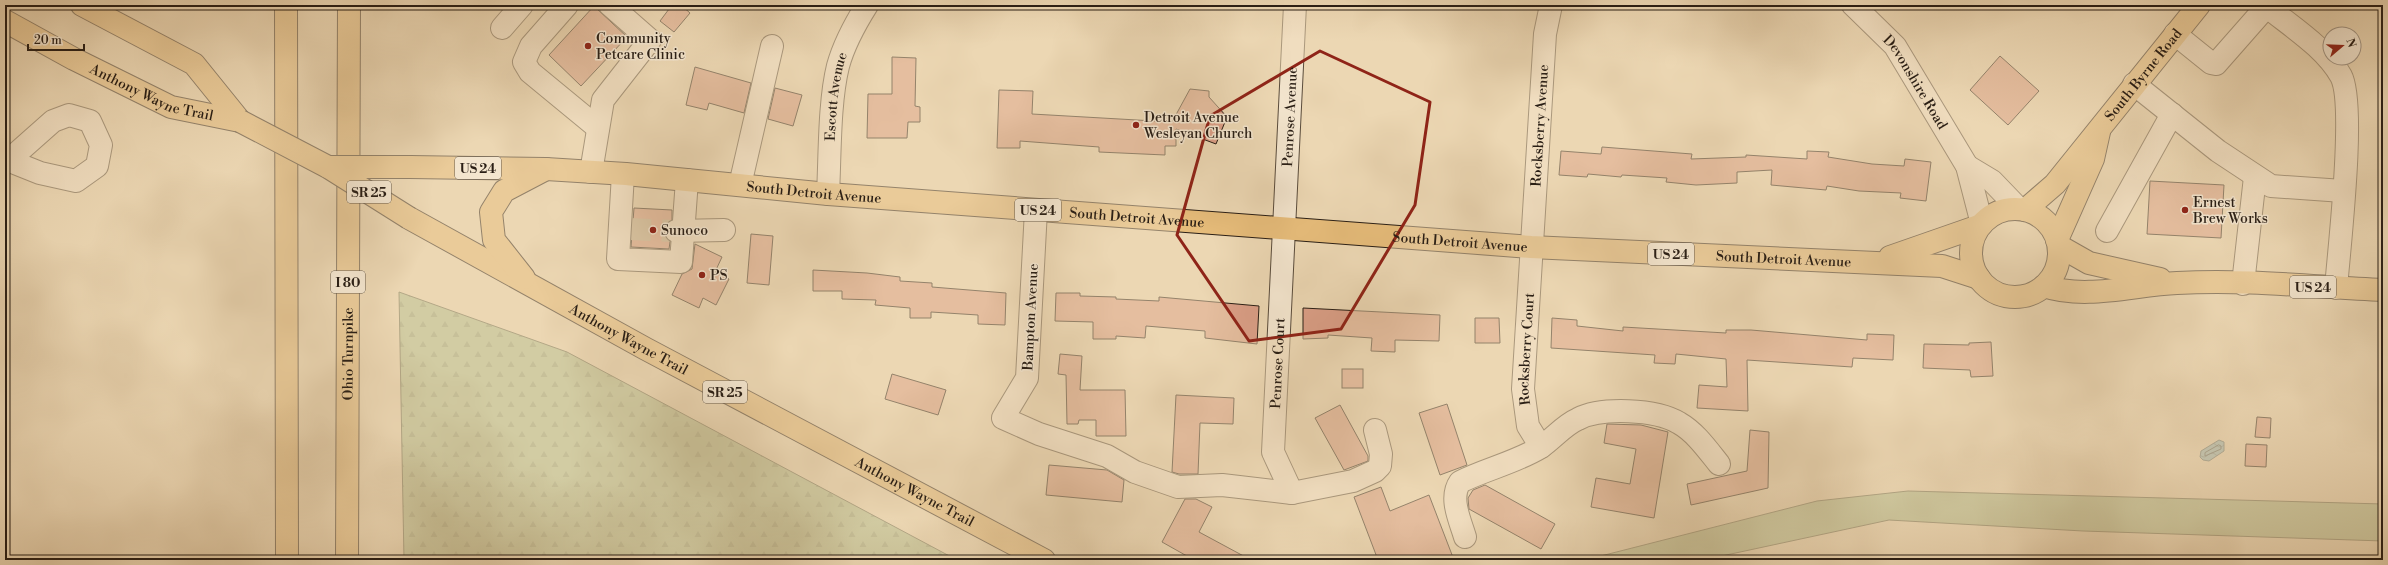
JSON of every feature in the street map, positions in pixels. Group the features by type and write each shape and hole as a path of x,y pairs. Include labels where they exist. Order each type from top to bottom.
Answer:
{"main road":[{"name":"Anthony Wayne Trail","path":"82,5 194,64 240,121"},
{"path":"286,5 287,560"},
{"name":"Ohio Turnpike","path":"347,560 349,5"},
{"name":"South Byrne Road","path":"2021,209 2054,184 2199,5"},
{"name":"Anthony Wayne Trail","path":"5,21 74,59 172,107 240,121 328,167 409,218 528,284 828,447 1044,560"},
{"name":"South Byrne Road","path":"2058,243 2094,159 2101,126"},
{"name":"South Detroit Avenue","path":"328,167 546,169 623,174 828,194 1531,247 1810,261 1875,261 1942,266 1979,278"},
{"path":"528,284 494,240 491,212 504,191 546,169"},
{"path":"2021,209 2033,212 2045,220 2054,232 2058,243"},
{"name":"South Detroit Avenue","path":"2021,209 2004,210 1990,216 1980,225 1973,238 1970,252 1973,266 1979,278 1989,289 2002,295 2017,297 2032,294 2044,286 2054,274 2059,260 2058,243"},
{"name":"South Detroit Avenue","path":"1875,261 1914,250 1980,225"},
{"name":"US 24","path":"2058,243 2089,263 2177,282"},
{"name":"US 24","path":"2044,286 2061,292 2177,282 2383,290"}],"street":[{"path":"502,28 522,5"},
{"path":"567,5 531,46 524,62 530,72 598,128"},
{"path":"591,172 602,100 650,40 610,5"},
{"name":"Escott Avenue","path":"828,194 834,89 838,66 850,32 867,5"},
{"name":"Penrose Avenue","path":"1283,229 1295,5"},
{"name":"Rocksberry Avenue","path":"1531,247 1545,34 1551,5"},
{"name":"Devonshire Road","path":"1853,5 1878,27 1895,46 1967,166 1980,225"},
{"path":"2175,34 2211,63 2216,64 2266,6 2315,46 2331,62 2342,79 2347,143 2336,288"},
{"path":"740,185 772,46"},
{"path":"2134,84 2255,177 2271,186 2281,188 2343,191"},
{"path":"2107,231 2172,114"},
{"name":"Devonshire Road","path":"1967,166 1992,182 2021,209"},
{"path":"623,174 624,222 618,259 681,262 680,224 687,180"},
{"path":"2243,284 2255,177"},
{"name":"Bampton Avenue","path":"1036,210 1027,378 1003,418 1039,434 1107,456 1135,472 1178,487 1222,485 1292,493"},
{"path":"680,224 724,230"},
{"name":"Penrose Court","path":"1283,229 1273,452 1292,493"},
{"name":"Rocksberry Court","path":"1531,247 1523,390 1528,426 1541,447"},
{"path":"1465,537 1455,502 1456,487 1460,482 1541,447 1577,419 1593,414 1620,411 1668,417 1680,423 1705,446 1718,464"},
{"path":"1292,493 1353,481 1375,471 1380,466 1381,454 1374,430"}],"highlighted area":[{"path":"1320,51 1430,102 1415,205 1341,329 1249,341 1177,235 1210,116"}],"green space":[{"path":"399,292 567,352 957,560 404,560"},
{"path":"1908,491 2383,504 2383,541 2083,531 1889,520 1703,560 1585,560 1817,501"}],"water":[{"path":"2219,440 2224,442 2224,451 2209,461 2203,460 2200,457 2201,451"}],"building":[{"path":"672,5 681,5 690,13 674,32 660,21"},
{"name":"Community Petcare Clinic","path":"594,6 627,37 581,86 549,55"},
{"path":"2000,56 2039,91 2008,125 1970,90"},
{"path":"892,57 916,58 915,106 920,107 920,122 908,122 907,138 867,138 868,94 892,94"},
{"path":"695,67 751,83 744,113 709,103 707,110 686,105"},
{"path":"775,88 802,95 793,126 768,119"},
{"path":"1190,89 1209,91 1209,97 1227,117 1216,144 1176,129 1176,146 1165,146 1165,155 1099,152 1099,147 1020,141 1020,148 997,148 999,90 1033,91 1032,114 1172,122"},
{"path":"1602,147 1692,154 1691,159 1746,157 1746,155 1807,159 1807,151 1829,152 1828,157 1872,164 1904,166 1905,159 1931,162 1926,201 1900,198 1901,193 1859,191 1827,186 1826,190 1771,185 1772,170 1737,172 1737,183 1696,185 1666,182 1667,178 1622,175 1621,177 1588,174 1587,177 1559,175 1561,151 1601,154"},
{"name":"Ernest Brew Works","path":"2150,181 2224,185 2221,238 2147,234"},
{"name":"Sunoco","path":"634,208 672,210 672,220 665,225 664,231 665,237 670,242 669,249 631,247"},
{"path":"751,234 773,236 769,285 747,283"},
{"name":"PS","path":"695,244 722,257 715,272 729,279 716,305 703,298 699,308 672,295 682,274 692,269"},
{"path":"813,270 867,273 900,277 900,281 932,283 932,287 1006,293 1005,325 978,324 978,315 931,312 931,318 910,318 910,308 875,305 876,300 842,299 842,291 813,291"},
{"path":"1056,293 1080,293 1080,296 1116,297 1116,299 1159,301 1159,297 1259,306 1257,344 1205,338 1205,331 1146,326 1145,338 1116,336 1116,339 1093,339 1093,322 1055,321"},
{"path":"1303,308 1440,315 1439,341 1395,340 1395,352 1371,351 1372,338 1328,335 1328,338 1303,339"},
{"path":"1475,318 1499,318 1500,343 1475,343"},
{"path":"1552,318 1577,320 1577,326 1623,331 1623,327 1726,333 1726,330 1751,330 1867,340 1867,334 1894,335 1893,360 1853,358 1852,367 1747,360 1748,411 1697,408 1699,385 1727,387 1726,359 1676,354 1675,364 1654,363 1655,355 1551,348"},
{"path":"1991,342 1993,376 1971,377 1970,370 1923,368 1924,344 1969,345 1969,343"},
{"path":"1060,354 1082,356 1080,390 1125,390 1126,436 1096,436 1096,420 1079,420 1078,424 1067,424 1066,375 1058,374"},
{"path":"1342,369 1363,369 1363,388 1342,388"},
{"path":"892,374 946,390 938,415 885,399"},
{"path":"1176,395 1234,398 1233,424 1200,423 1198,474 1179,474 1172,472"},
{"path":"1447,404 1467,465 1440,475 1419,413"},
{"path":"1340,405 1368,456 1368,461 1344,470 1315,418"},
{"path":"2257,417 2271,418 2270,438 2255,437"},
{"path":"1607,424 1641,425 1668,432 1654,518 1591,507 1596,478 1630,484 1636,449 1604,443"},
{"path":"1750,430 1769,432 1768,488 1691,505 1687,484 1747,471"},
{"path":"2246,444 2267,445 2266,467 2245,466"},
{"path":"1049,465 1107,470 1124,480 1122,502 1046,495"},
{"path":"1485,485 1555,524 1541,549 1469,509 1468,498 1473,490"},
{"path":"1381,487 1390,511 1429,495 1454,560 1378,560 1354,497"},
{"path":"1185,499 1196,499 1212,507 1199,532 1251,560 1194,560 1162,542"}],"tunnel":[{"path":"629,229 676,231"}],"place":[{"name":"Community Petcare Clinic","path":"588,46"},
{"name":"Detroit Avenue Wesleyan Church","path":"1136,125"},
{"name":"Ernest Brew Works","path":"2185,210"},
{"name":"Sunoco","path":"653,230"},
{"name":"PS","path":"702,275"}]}
